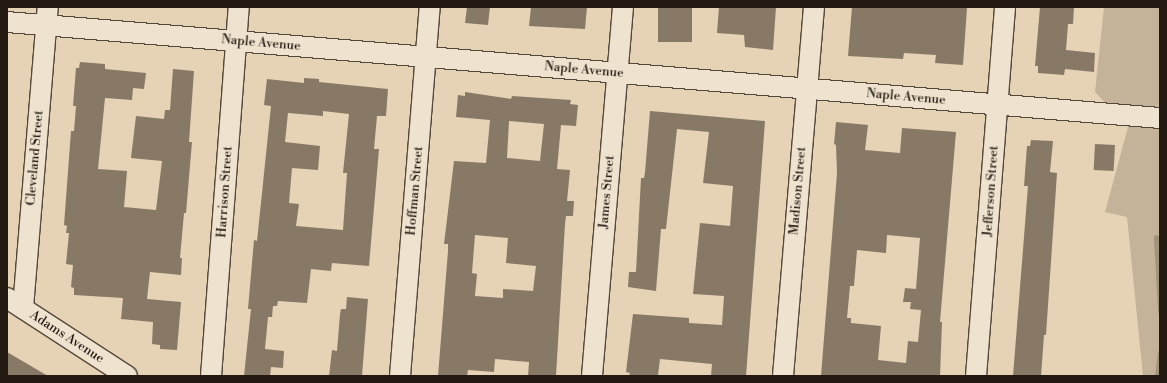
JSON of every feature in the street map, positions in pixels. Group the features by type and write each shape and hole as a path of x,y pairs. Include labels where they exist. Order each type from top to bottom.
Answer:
{"street":[{"name":"Harrison Street","path":"210,376 239,7"},
{"name":"Hoffman Street","path":"400,376 430,7"},
{"name":"James Street","path":"592,376 622,7"},
{"name":"Madison Street","path":"783,376 814,7"},
{"name":"Jefferson Street","path":"976,376 1005,7"},
{"name":"Naple Avenue","path":"7,22 47,16 236,41 1160,118"},
{"name":"Cleveland Street","path":"15,303 47,16"},
{"name":"Adams Avenue","path":"15,303 127,376"}],"shaded area":[{"path":"1104,7 1160,7 1160,376 1143,376 1127,217 1105,212 1128,127 1095,92"}],"building":[{"path":"467,7 490,7 488,25 465,23"},
{"path":"531,7 587,7 585,29 529,26"},
{"path":"658,7 692,7 692,42 658,42"},
{"path":"719,7 776,7 773,50 745,47 744,35 717,33"},
{"path":"852,7 967,8 963,65 935,63 936,55 904,53 903,59 848,56"},
{"path":"1040,7 1074,7 1073,24 1068,24 1066,50 1095,53 1094,72 1065,69 1064,75 1038,73 1038,66 1035,66"},
{"path":"80,62 105,64 105,69 146,73 144,89 133,88 132,100 105,98 98,169 127,171 124,207 156,210 162,161 131,158 136,116 164,119 165,110 170,110 173,69 194,71 189,142 192,142 186,213 184,213 180,258 182,258 181,275 150,272 147,299 181,302 177,350 160,349 160,345 152,344 153,322 121,319 123,298 74,295 74,288 71,287 73,265 66,264 69,233 66,233 67,226 64,225 71,131 74,131 76,106 73,106 76,68 79,68"},
{"path":"304,78 319,79 319,82 388,89 386,116 377,116 374,149 379,149 369,266 332,263 331,271 311,269 307,303 278,301 277,306 273,306 272,317 268,317 265,349 284,351 283,368 271,367 270,376 244,376 251,309 248,309 254,240 257,241 271,106 264,105 267,79 304,83","holes":["323,111 349,114 343,173 347,173 343,230 296,226 299,204 289,203 292,168 318,170 320,146 285,142 288,113 323,116"]},
{"path":"465,92 511,99 512,96 571,100 570,104 578,105 576,126 561,125 557,169 570,170 567,201 574,201 573,216 566,216 565,224 556,376 528,376 529,362 495,359 494,372 468,370 467,376 438,376 448,251 448,244 444,244 454,161 486,163 490,120 456,117 458,95 465,96","holes":["509,121 544,124 540,161 507,158","475,235 508,238 506,263 536,266 533,291 503,289 503,298 475,296 477,274 472,273"]},
{"path":"650,111 765,121 746,376 711,376 712,364 660,359 658,375 629,376 630,373 626,372 633,314 689,318 689,323 722,325 724,296 693,294 700,223 730,226 733,186 703,183 709,132 677,129 666,229 661,229 656,291 628,287 629,272 636,272 641,178 644,178 645,172"},
{"path":"836,122 868,125 865,150 900,153 902,128 956,132 940,322 942,322 940,376 821,376 837,173 836,145 834,144","holes":["887,235 920,238 916,289 905,288 903,302 911,302 910,309 921,310 918,342 908,341 906,363 878,360 881,326 851,323 851,318 847,318 850,286 854,286 857,250 886,253"]},
{"path":"1031,140 1053,141 1050,172 1057,173 1046,335 1044,335 1041,376 1013,376 1028,186 1024,186 1027,146 1030,146"},
{"path":"1095,144 1115,145 1114,171 1094,170"},
{"path":"347,297 368,299 362,376 329,376 332,350 337,351 341,309 346,309"},
{"path":"7,352 48,376 7,376"}],"waterway":[{"path":"1156,237 1160,311"},
{"path":"1157,376 1160,352"}]}
